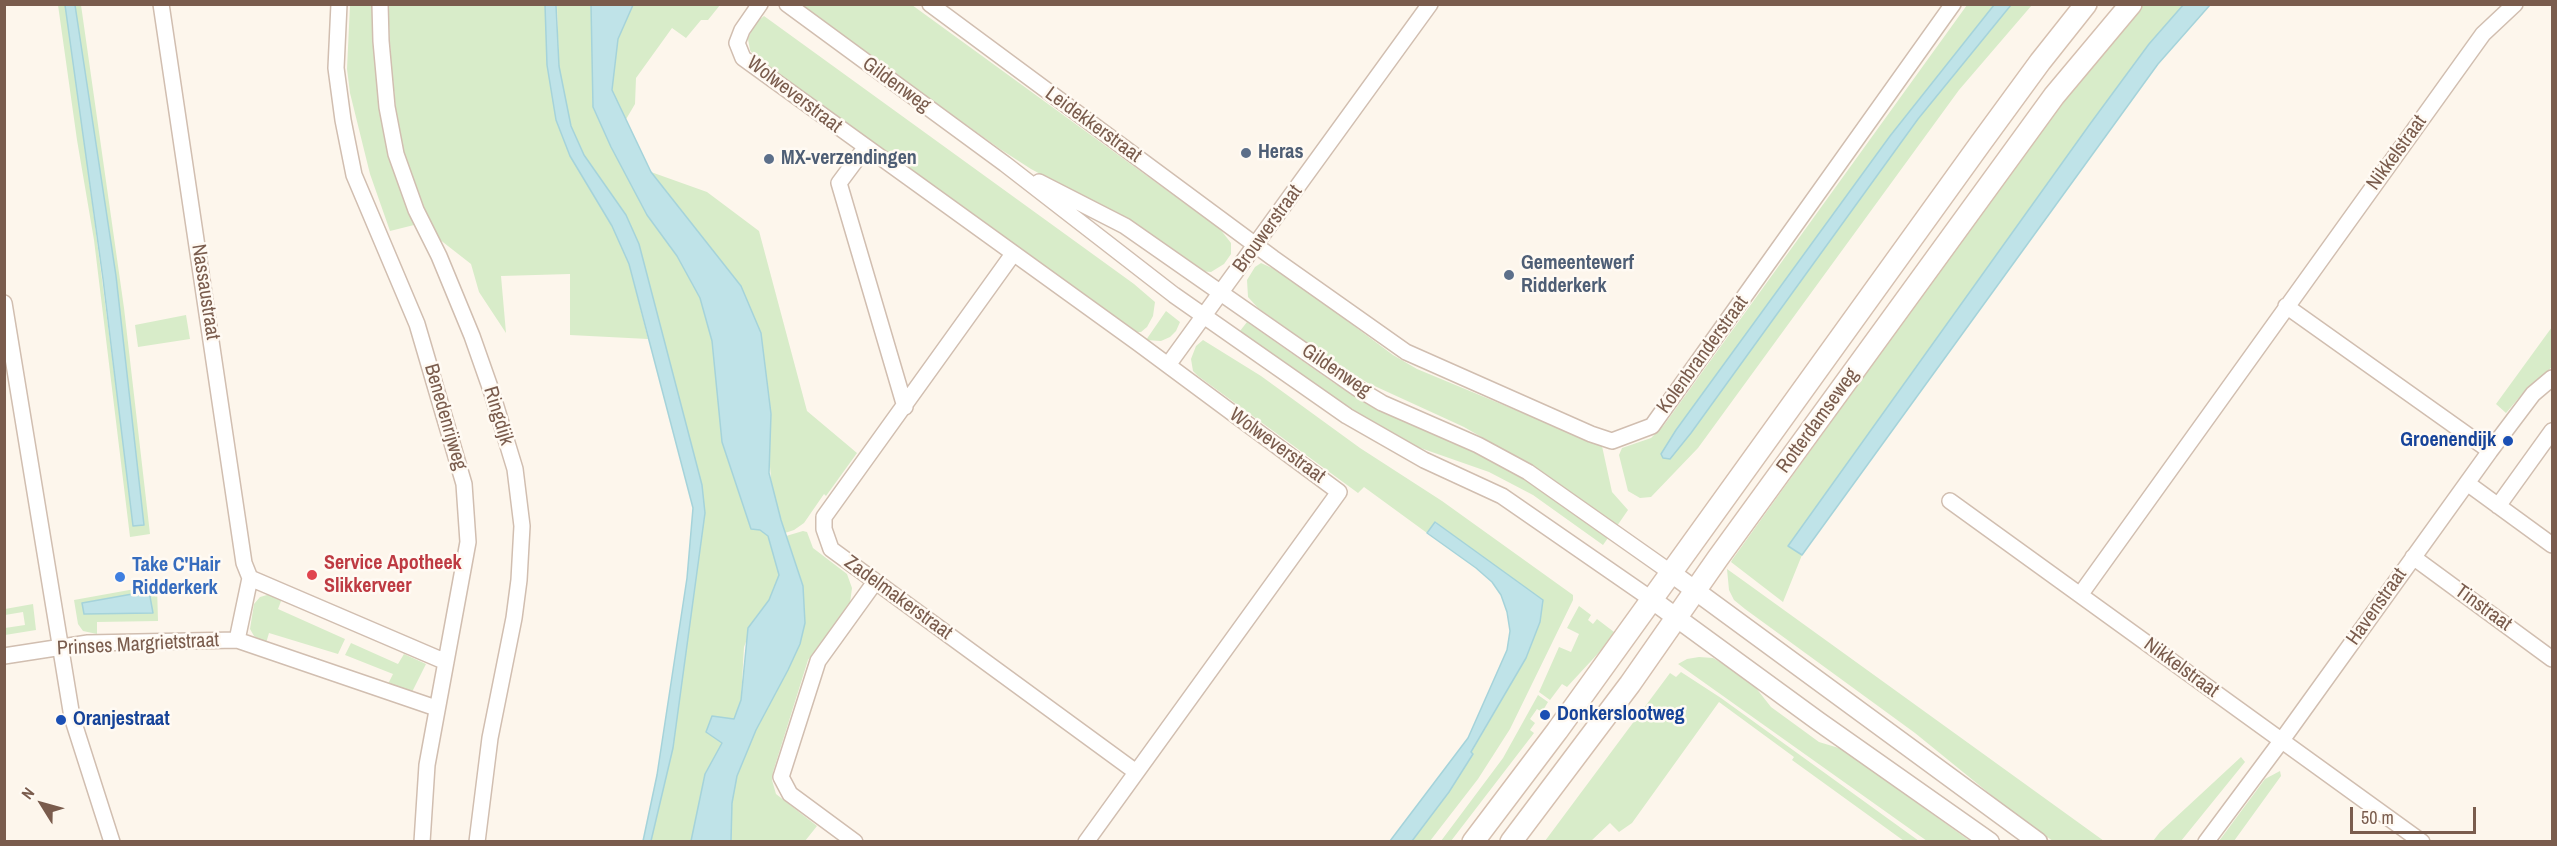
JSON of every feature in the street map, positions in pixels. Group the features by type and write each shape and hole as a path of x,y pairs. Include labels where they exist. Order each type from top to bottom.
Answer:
{"main road":[{"name":"Rotterdamseweg","path":"1473,842 1557,731 1980,144 2086,4"},
{"name":"Rotterdamseweg","path":"1511,842 1630,684 1694,592 2054,96 2131,4"}],"street":[{"name":"Nassaustraat","path":"161,4 244,563 250,578"},
{"name":"Benedenrijweg","path":"339,4 336,68 354,175 417,324 464,484 468,542 427,765 422,842"},
{"name":"Ringdijk","path":"380,4 387,107 396,154 416,210 439,256 472,336 491,390 515,469 522,526 519,580 490,738 477,842"},
{"name":"Wolweverstraat","path":"760,4 742,30 737,43 743,58 1167,365 1338,492 1086,842"},
{"name":"Gildenweg","path":"788,4 1005,164 1204,316 1347,416 1424,460 1502,496 1651,598"},
{"name":"Leidekkerstraat","path":"930,4 1256,245"},
{"name":"Brouwerstraat","path":"1167,365 1221,294 1430,4"},
{"name":"Kolenbranderstraat","path":"1256,245 1406,352 1591,434 1612,441 1652,426 1953,4"},
{"name":"Nikkelstraat","path":"2080,595 2483,34 2515,4"},
{"path":"865,148 839,183 904,407"},
{"name":"Gildenweg","path":"1005,164 1125,226 1382,403 1478,445 1528,472 1670,572"},
{"name":"Zadelmakerstraat","path":"1013,254 824,518 824,529 831,549 1136,772"},
{"path":"4,303 72,717 112,842"},
{"path":"2286,306 2490,451"},
{"name":"Havenstraat","path":"2206,842 2490,451 2533,394 2553,378"},
{"path":"2498,506 2553,431"},
{"path":"2467,483 2553,545"},
{"name":"Nikkelstraat","path":"1950,501 2282,740"},
{"name":"Tinstraat","path":"2413,557 2553,658"},
{"path":"1670,572 1694,592 2038,842"},
{"name":"Prinses Margrietstraat","path":"237,640 250,578"},
{"path":"250,578 446,662"},
{"path":"855,842 790,794 781,777 818,661 875,582"},
{"path":"1651,598 1818,721 1990,842"},
{"name":"Prinses Margrietstraat","path":"4,656 88,644 237,640 436,708"},
{"path":"2282,740 2422,842"}],"green space":[{"path":"58,5 65,5 72,48 134,526 144,525 116,276 75,5 81,5 124,308 150,534 130,537 94,240"},
{"path":"350,5 376,5 377,35 418,224 390,231 370,174 350,93 347,69"},
{"path":"388,5 545,5 547,65 556,120 570,156 612,226 629,264 648,339 570,335 570,274 501,276 506,333 479,292 471,264 439,239 415,193 400,148"},
{"path":"557,5 591,5 593,108 647,215 677,256 700,298 712,341 722,442 751,529 760,530 768,536 779,575 769,600 755,618 744,647 741,700 734,719 707,732 722,743 705,774 691,841 651,841 673,748 705,513 702,485 639,244 626,215 584,155 571,126 559,66"},
{"path":"633,5 720,5 708,20 701,20 686,38 672,28 636,78 635,104 625,121 612,90 618,39"},
{"path":"802,5 912,5 1220,229 1231,243 1231,254 1224,264 1211,272 1199,271 1126,220 1031,169 1000,149"},
{"path":"1967,5 1994,5 1890,136 1676,430 1691,433 1918,119 2011,5 2032,5 1959,90 1698,448 1651,497 1640,498 1628,491 1619,455 1622,448 1651,438 1664,425"},
{"path":"2142,5 2184,5 2149,44 2090,124 1788,546 1802,555 1783,602 1731,562 1732,560 1992,198 2084,74"},
{"path":"764,16 1134,284 1155,302 1153,316 1147,327 1141,332 1135,332 756,59 750,50 748,39 754,24"},
{"path":"651,172 707,192 759,231 807,411 857,453 804,523 794,530 785,533 772,490 769,455 771,414 741,286"},
{"path":"1261,263 1283,273 1393,355 1417,369 1602,446 1612,492 1628,510 1617,526 1532,468 1464,427 1368,383 1344,369 1258,308 1248,297 1247,280 1255,267"},
{"path":"1166,311 1180,322 1176,331 1161,341 1146,340"},
{"path":"186,315 190,339 138,347 135,325"},
{"path":"1247,322 1334,383 1390,413 1490,456 1546,490 1610,535 1603,545 1533,495 1489,472 1409,444 1345,410 1240,331"},
{"path":"2552,327 2552,367 2523,393 2506,413 2496,404"},
{"path":"1203,340 1261,376 1360,448 1442,501 1573,595 1573,600 1510,729 1478,779 1430,841 1412,841 1449,792 1473,754 1471,753 1526,658 1540,622 1436,522 1427,533 1364,487 1358,493 1198,376 1193,371 1191,359 1196,346"},
{"path":"807,532 813,548 847,574 852,588 850,603 808,660 773,772 772,780 776,794 817,826 805,841 731,842 732,803 737,776 756,730 800,644 805,623 803,586 786,536"},
{"path":"1727,569 2104,841 2053,841 2022,820 1915,733 1734,600 1729,590"},
{"path":"157,585 158,621 97,622 97,634 83,631 78,624 74,600"},
{"path":"274,593 283,596 278,609 345,639 338,654 269,633 266,643 254,636 250,629 254,604 260,597"},
{"path":"33,604 36,630 5,635 5,628 25,625 23,612 5,615 5,609"},
{"path":"1579,606 1591,615 1588,620 1593,624 1597,619 1614,632 1604,647 1567,687 1562,684 1550,700 1539,692 1559,647 1571,652 1579,634 1567,628"},
{"path":"351,643 398,664 404,654 426,664 412,692 388,684 393,674 345,655"},
{"path":"1713,658 1725,665 1756,688 1771,707 1819,742 1842,749 1970,841 1927,841 1678,664 1687,659"},
{"path":"1681,672 1721,698 1919,841 1904,841 1792,760 1794,757 1719,702 1632,823 1619,832 1610,823 1591,841 1545,841 1670,673 1676,677"},
{"path":"1538,695 1548,702 1542,712 1537,709 1530,719 1535,723 1530,730 1534,733 1451,841 1441,841 1503,758"},
{"path":"2241,757 2245,762 2181,841 2153,841 2160,832"},
{"path":"2280,771 2281,776 2234,841 2219,841 2265,779"}],"water":[{"path":"2184,4 2210,5 2158,64 1802,555 1788,546 2090,124 2149,44"},
{"path":"65,5 75,5 116,276 144,525 133,526 103,279"},
{"path":"545,5 556,5 559,66 571,126 584,155 626,215 639,244 702,485 705,513 673,748 651,841 643,841 657,775 687,578 693,508 629,264 612,226 570,156 556,120 547,65"},
{"path":"591,5 633,5 618,39 612,90 651,172 741,286 761,333 771,414 769,473 781,520 803,586 805,623 800,644 756,730 737,776 732,803 731,841 691,841 705,774 722,743 706,732 712,716 734,719 741,700 748,628 769,600 779,575 768,536 760,530 751,529 722,442 712,341 700,298 677,256 647,215 593,107"},
{"path":"1994,5 2011,5 1918,119 1691,433 1670,459 1663,458 1661,454 1676,430 1890,136"},
{"path":"1435,522 1543,600 1540,622 1526,658 1471,752 1473,754 1449,792 1412,841 1390,841 1468,738 1507,650 1510,631 1501,595 1492,582 1476,568 1427,533"},
{"path":"149,591 153,613 84,614 82,603"}],"place":[{"name":"Heras","path":"1246,153"},
{"name":"MX-verzendingen","path":"769,159"},
{"name":"Gemeentewerf Ridderkerk","path":"1509,275"},
{"name":"Groenendijk","path":"2508,441"},
{"name":"Service Apotheek Slikkerveer","path":"312,575"},
{"name":"Take C'Hair Ridderkerk","path":"120,577"},
{"name":"Donkerslootweg","path":"1545,715"},
{"name":"Oranjestraat","path":"61,720"}]}
